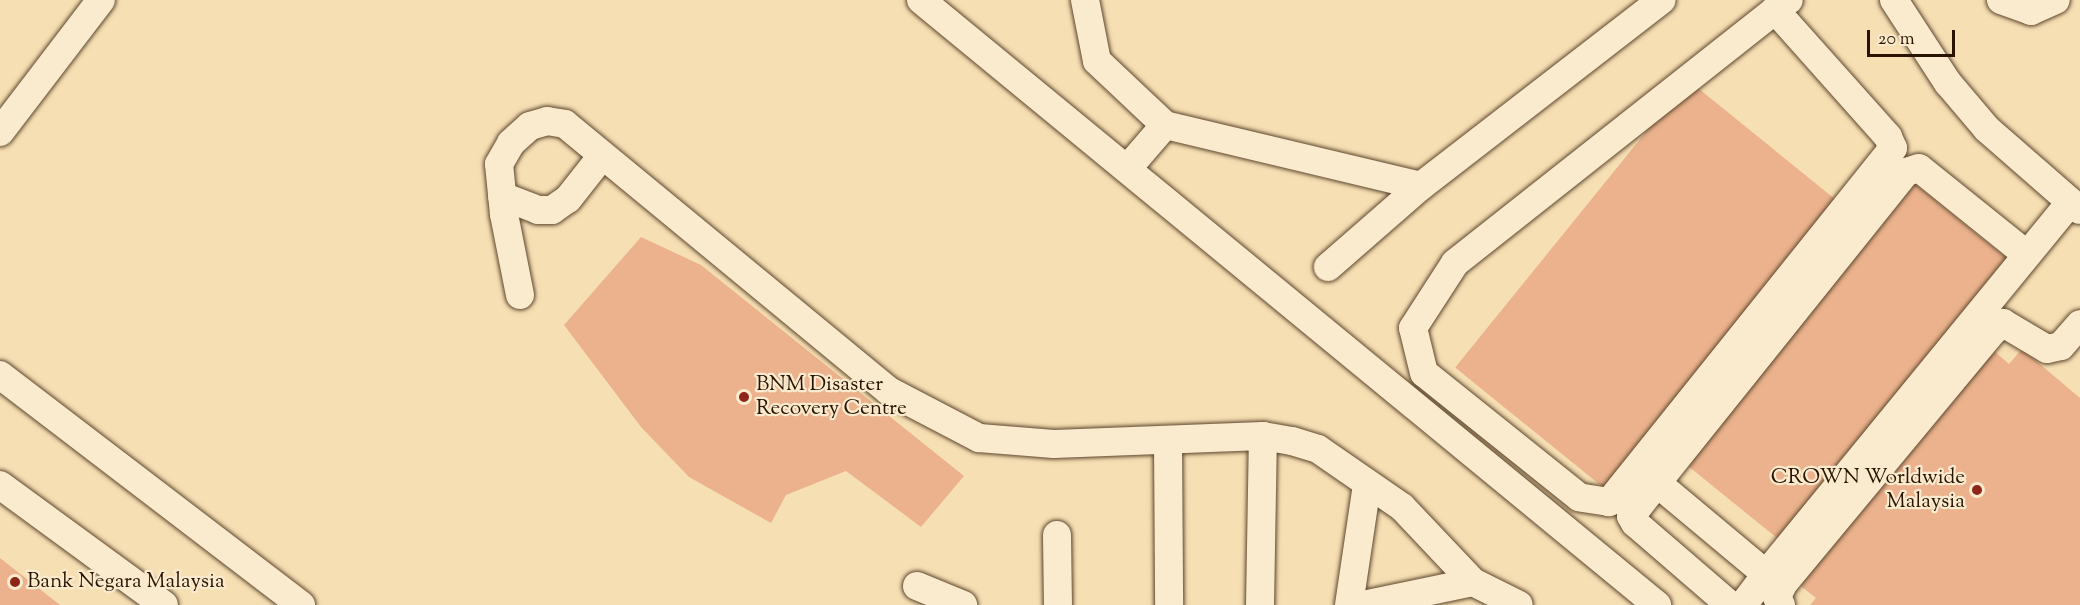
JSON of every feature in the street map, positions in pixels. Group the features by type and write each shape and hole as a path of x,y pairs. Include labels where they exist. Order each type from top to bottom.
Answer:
{"street":[{"path":"0,132 100,0"},
{"path":"921,0 1657,605"},
{"path":"1085,0 1097,61 1165,125 1421,186"},
{"path":"1328,267 1421,186 1662,0"},
{"path":"1743,605 2026,254 2075,206 1987,129 1948,83 1894,0"},
{"path":"2001,0 2031,11 2056,0"},
{"path":"1782,5 1888,137 1893,148 1609,502 1579,497 1424,373 1413,328 1455,263 1782,5"},
{"path":"520,295 502,196 499,164 511,142 530,126 547,121 565,124 602,158 888,391 979,438 1054,444 1168,442 1263,436 1318,449 1402,507 1473,582 1519,605"},
{"path":"1127,169 1165,125"},
{"path":"502,196 538,210 552,210 568,199 602,158"},
{"path":"1730,605 1635,523 1631,516 1906,172 1919,168 2026,254"},
{"path":"1781,605 1778,597 1783,584 1993,331 2003,324 2047,349 2061,346 2080,324"},
{"path":"0,375 301,605"},
{"path":"1260,605 1263,436"},
{"path":"1168,442 1169,605"},
{"path":"1657,483 1766,574"},
{"path":"0,484 164,605"},
{"path":"1349,605 1367,484"},
{"path":"1057,535 1058,605"},
{"path":"1363,605 1473,582"},
{"path":"917,586 963,605"}],"building":[{"path":"1688,80 1836,200 1604,488 1455,368"},
{"path":"1915,184 2007,258 1779,540 1687,465"},
{"name":"BNM Disaster Recovery Centre","path":"641,237 701,265 964,476 921,527 846,471 786,495 771,523 689,477 641,427 564,325"},
{"name":"CROWN Worldwide Malaysia","path":"1992,349 2009,364 2022,349 2080,398 2080,605 1810,605 1816,598 1797,583"},
{"name":"Bank Negara Malaysia","path":"0,558 60,605 0,605"}],"place":[{"name":"BNM Disaster Recovery Centre","path":"744,397"},
{"name":"CROWN Worldwide Malaysia","path":"1977,490"},
{"name":"Bank Negara Malaysia","path":"15,582"}]}
